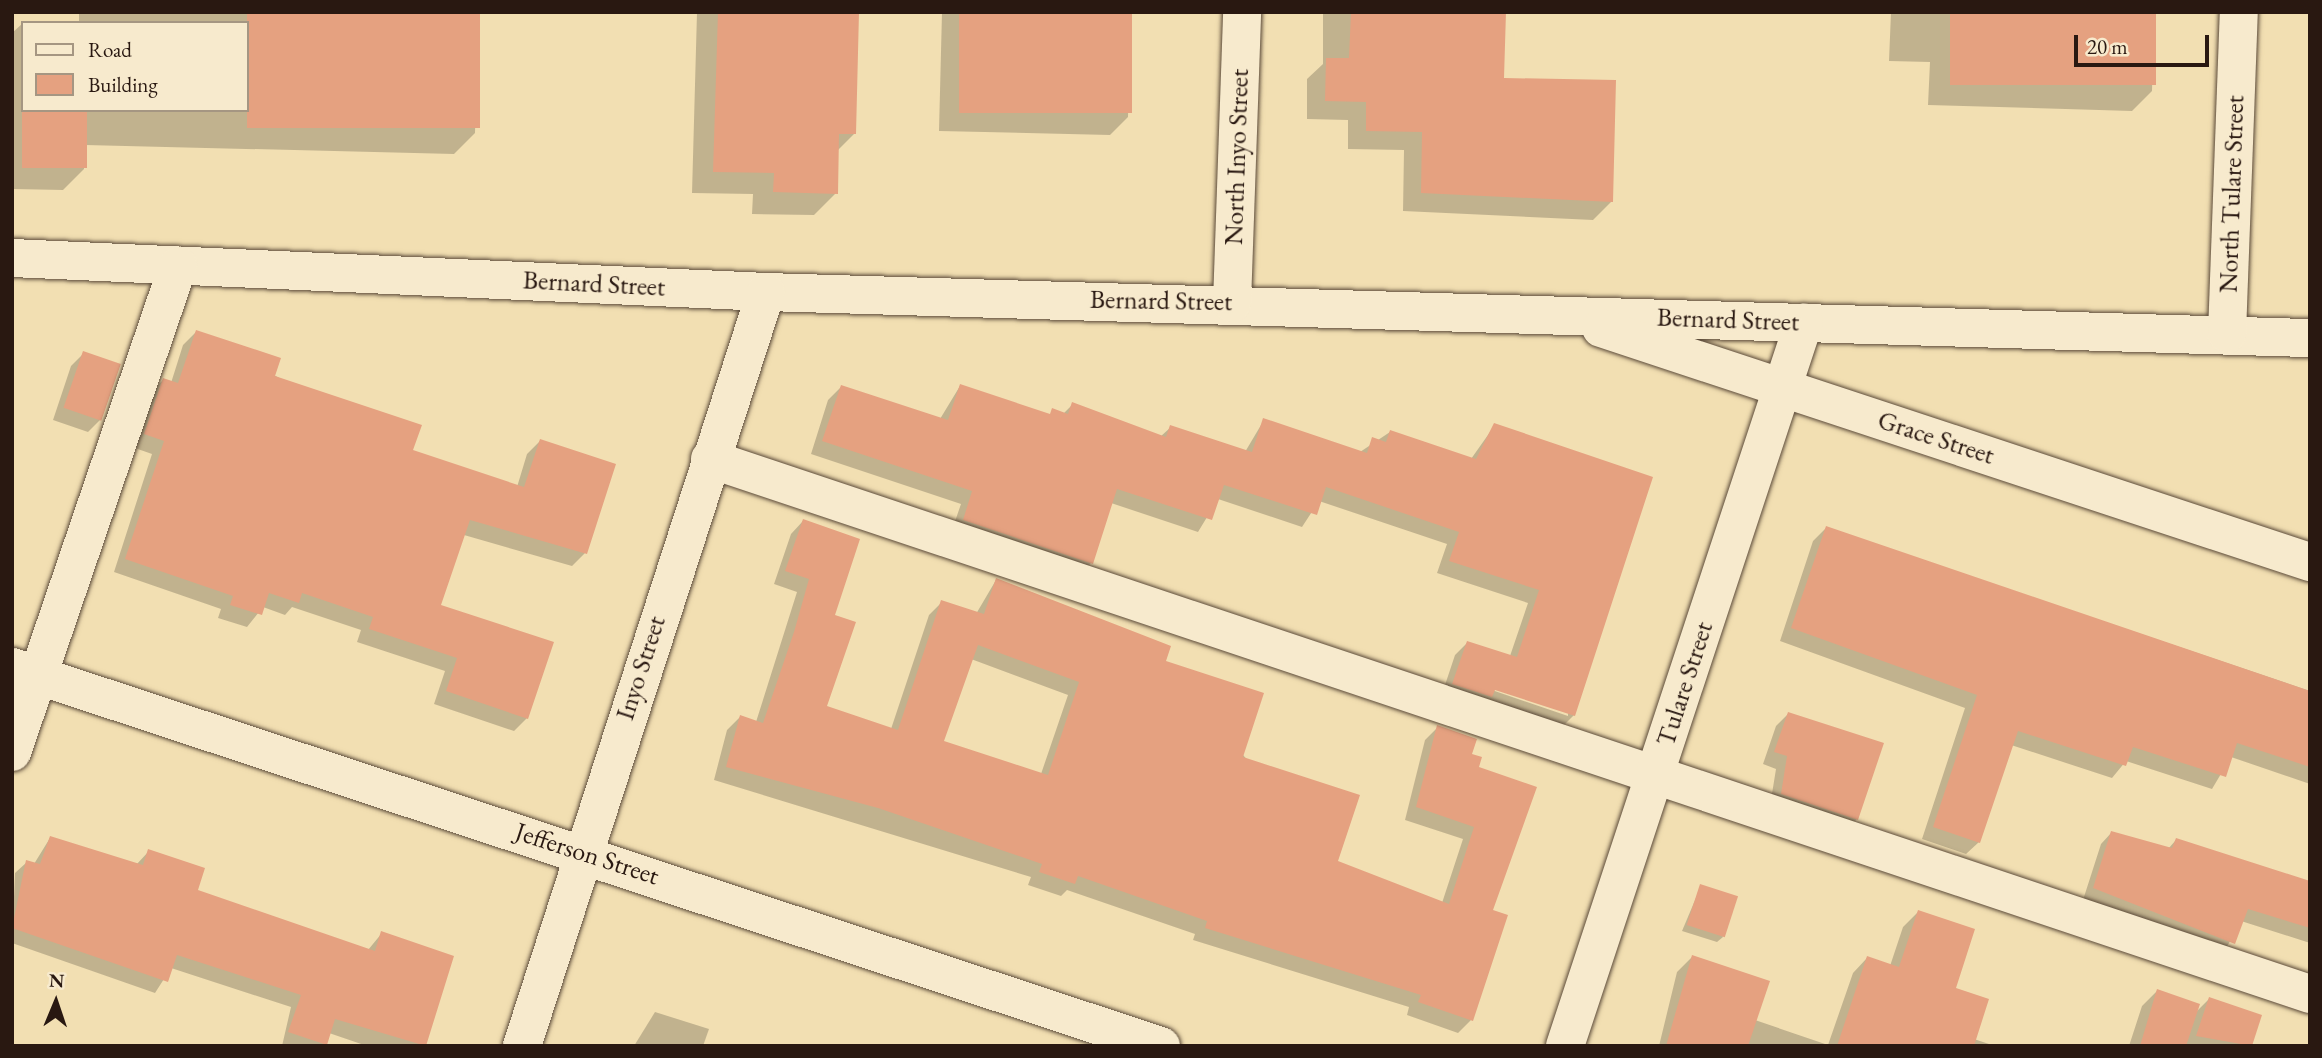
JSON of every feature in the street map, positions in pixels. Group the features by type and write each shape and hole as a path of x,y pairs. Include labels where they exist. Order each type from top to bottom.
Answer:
{"street":[{"name":"North Inyo Street","path":"1232,303 1242,12"},
{"name":"North Tulare Street","path":"2227,334 2239,12"},
{"name":"Bernard Street","path":"12,258 766,292 1232,303 2310,338"},
{"path":"12,752 25,671 178,266"},
{"name":"Inyo Street","path":"522,1046 581,851 766,292"},
{"name":"Grace Street","path":"1563,315 2310,562"},
{"name":"Tulare Street","path":"1565,1046 1804,322"},
{"path":"710,459 2310,994"},
{"name":"Jefferson Street","path":"25,671 581,851 1161,1046"}],"building":[{"path":"247,12 480,12 480,128 247,128"},
{"path":"718,12 859,12 856,134 839,134 838,194 773,192 774,173 713,172"},
{"path":"959,12 1132,12 1132,113 959,113"},
{"path":"1351,12 1506,12 1504,78 1616,80 1613,202 1421,193 1422,132 1366,131 1366,102 1325,101 1326,58 1349,58"},
{"path":"1950,12 2156,12 2156,85 1950,85"},
{"path":"22,112 87,112 87,168 22,168"},
{"path":"196,330 281,358 275,376 422,425 413,450 524,487 540,439 616,464 587,554 470,520 441,605 554,642 528,719 446,691 457,658 369,629 373,617 302,593 299,603 269,593 262,615 230,605 233,596 125,559 164,441 144,434 163,378 178,383"},
{"path":"83,351 121,364 101,421 63,408"},
{"path":"960,384 1050,414 1052,408 1068,414 1072,402 1166,437 1170,425 1252,452 1263,418 1367,453 1372,437 1386,442 1390,430 1476,459 1494,423 1653,477 1575,716 1495,690 1492,697 1452,684 1467,641 1517,657 1539,590 1449,561 1459,532 1326,487 1317,515 1224,485 1212,520 1117,489 1093,564 963,520 972,491 822,441 841,385 948,420"},
{"path":"803,519 860,539 835,615 856,622 827,706 898,730 941,600 984,614 996,578 1171,646 1166,661 1264,693 1243,757 1360,795 1338,861 1449,904 1474,827 1416,807 1437,725 1477,739 1472,754 1482,757 1479,767 1537,787 1493,910 1508,915 1473,1021 1418,1002 1421,995 1205,928 1207,921 1078,876 1075,884 1039,872 1042,864 878,808 726,767 740,715 763,723 794,632 809,579 785,571","holes":["978,645 1079,682 1048,775 944,741"]},
{"path":"1826,526 2310,691 2310,767 2237,743 2226,777 2133,747 2126,766 2018,731 1980,843 1933,827 1977,695 1791,628"},
{"path":"1788,712 1884,743 1858,820 1781,794 1787,756 1774,752"},
{"path":"2111,831 2172,848 2176,838 2310,881 2310,928 2248,909 2235,944 2093,888"},
{"path":"50,836 143,865 148,849 205,868 198,890 375,951 381,931 454,956 426,1046 335,1019 327,1045 288,1032 301,995 177,955 168,982 12,928 26,860 40,864"},
{"path":"1700,884 1738,896 1725,937 1687,925"},
{"path":"1918,910 1975,929 1956,988 1989,999 1974,1046 1837,1046 1867,956 1899,967"},
{"path":"1692,955 1770,981 1748,1046 1666,1046"},
{"path":"2157,989 2200,1004 2186,1046 2140,1046"},
{"path":"2209,997 2262,1015 2252,1046 2196,1036"}]}
